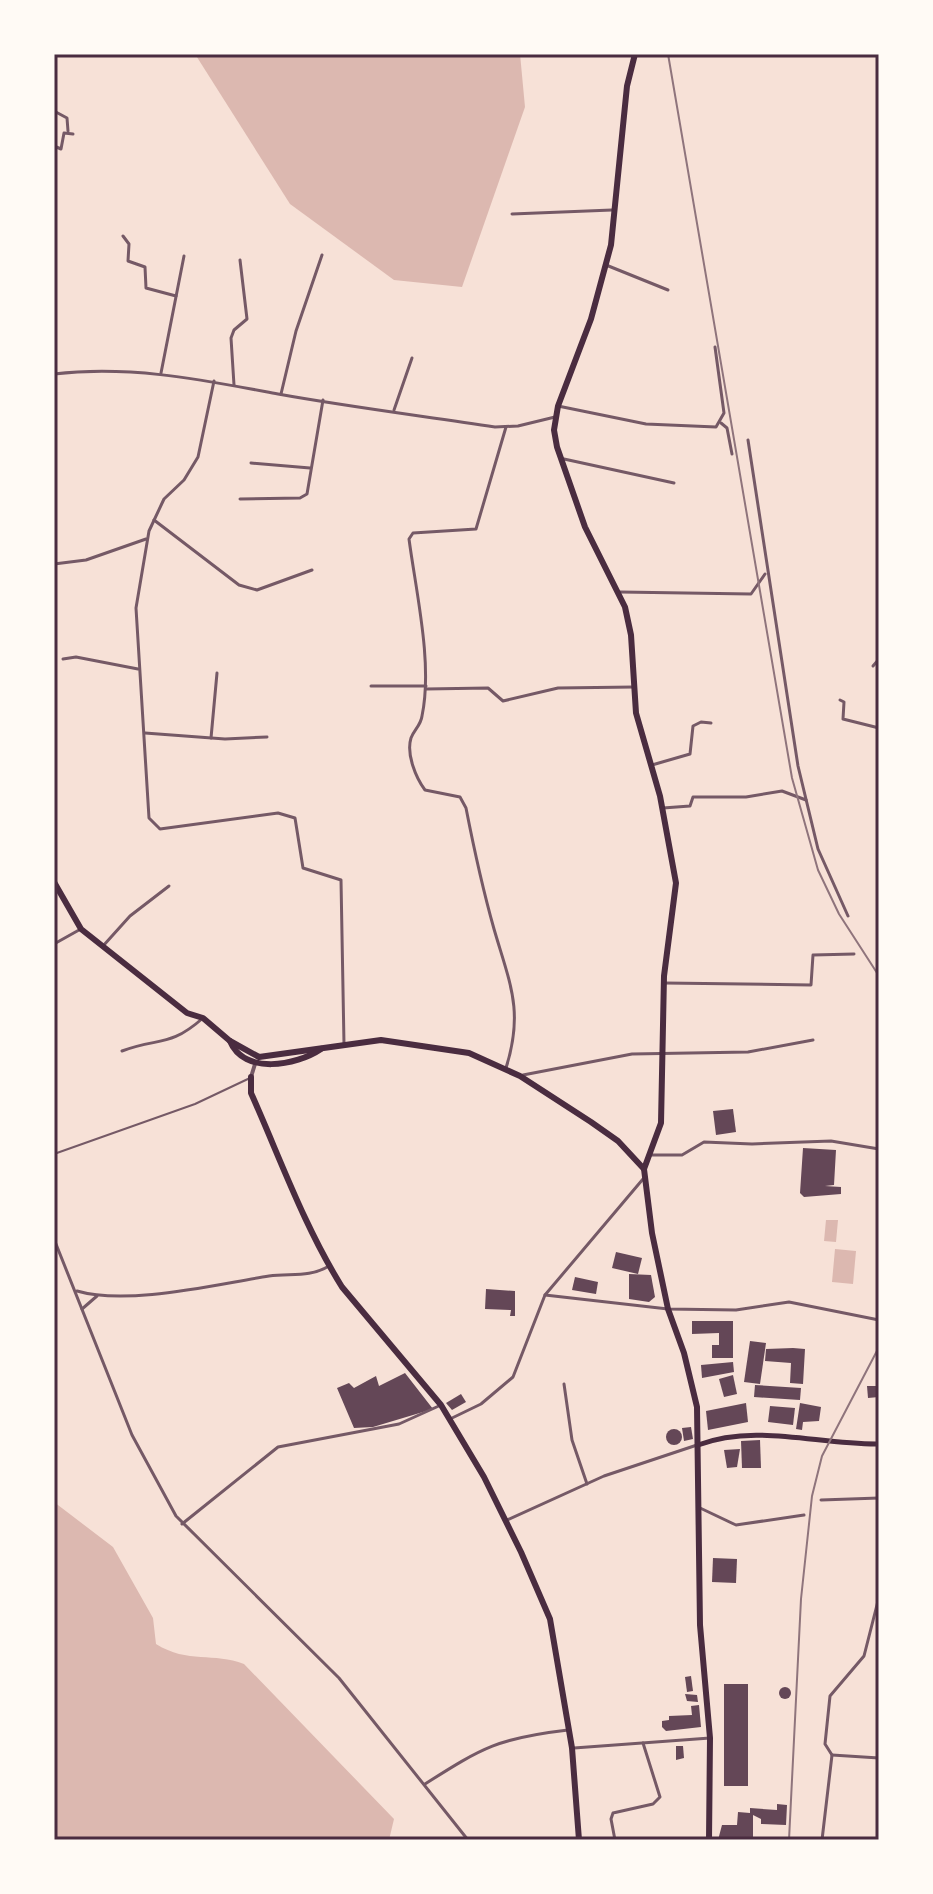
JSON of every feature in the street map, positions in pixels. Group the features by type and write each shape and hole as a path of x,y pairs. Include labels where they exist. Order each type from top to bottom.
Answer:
{"main road":[{"path":"635,54 627,86 615,210 606,265 555,417 560,458 585,527 620,592 631,635 636,713 663,808 676,883 664,983 665,1054 661,1123 643,1179 668,1309 690,1374 697,1407 700,1625 710,1738 709,1840"},
{"path":"54,882 81,929 187,1013 203,1018 230,1041 259,1057 393,1040 469,1053 520,1076 611,1136 644,1169"},
{"path":"230,1041 233,1050 255,1064 281,1062 321,1049"},
{"path":"251,1077 251,1093 303,1215 329,1266 441,1405 507,1520 550,1619 572,1748 579,1840"},
{"path":"698,1445 742,1433 818,1442 879,1444"}],"street":[{"path":"54,111 67,118 71,133 64,133 61,149 54,146"},
{"path":"512,214 615,210"},
{"path":"123,236 129,244 128,261 145,267 146,288 176,296"},
{"path":"281,394 296,331 322,255"},
{"path":"161,373 184,256"},
{"path":"234,385 231,338 234,330 243,326 247,319 240,260"},
{"path":"606,265 668,290"},
{"path":"715,347 724,413 721,423"},
{"path":"394,410 412,358"},
{"path":"54,374 161,373 506,427 555,417"},
{"path":"214,381 198,457 184,480 164,499 154,520 136,608 145,733 145,800 154,827 289,814 295,818 303,868 341,880 344,1044"},
{"path":"240,499 300,498 307,494 323,400"},
{"path":"558,406 619,420 676,427 705,429 721,423"},
{"path":"721,423 727,428 732,454"},
{"path":"505,1068 517,1028 515,998 483,885 466,808 460,797 425,790 413,763 411,738 422,720 426,688 409,539 413,533 476,529 506,427"},
{"path":"748,440 766,574 806,800 818,849 848,916"},
{"path":"560,458 674,483"},
{"path":"251,463 310,468"},
{"path":"154,520 239,585 257,590 312,570"},
{"path":"54,564 86,560 148,539"},
{"path":"620,592 751,594 766,574"},
{"path":"63,659 76,657 139,669"},
{"path":"873,666 879,659"},
{"path":"211,738 217,673"},
{"path":"371,686 488,688 503,701 558,688 634,687"},
{"path":"840,700 844,702 843,719 879,728"},
{"path":"652,765 690,754 693,726 701,722 711,723"},
{"path":"145,733 211,738 267,737"},
{"path":"663,808 690,806 693,797 746,797 774,791 789,792 806,800"},
{"path":"103,946 130,916 169,886"},
{"path":"54,944 81,929"},
{"path":"664,983 811,985 813,955 854,954"},
{"path":"122,1051 147,1042 174,1040 203,1018"},
{"path":"520,1076 604,1058 768,1051 813,1040"},
{"path":"251,1077 255,1064"},
{"path":"652,1155 682,1155 704,1142 831,1141 879,1149"},
{"path":"449,1419 481,1404 513,1377 545,1295 643,1179"},
{"path":"54,1239 132,1435 182,1524 339,1678 468,1840"},
{"path":"75,1290 97,1296 205,1289 270,1276 312,1274 329,1266"},
{"path":"545,1295 668,1309 736,1310 789,1302 879,1320"},
{"path":"82,1310 97,1296"},
{"path":"564,1384 563,1399 572,1440 587,1484"},
{"path":"182,1524 278,1447 399,1424 441,1405"},
{"path":"507,1520 587,1484 698,1445"},
{"path":"821,1500 879,1498"},
{"path":"698,1507 736,1525 804,1515"},
{"path":"822,1840 832,1755 825,1744 830,1696 864,1656 879,1597"},
{"path":"425,1784 488,1745 519,1736 568,1730"},
{"path":"572,1748 710,1738"},
{"path":"615,1840 613,1813 653,1804 660,1797 643,1743"},
{"path":"832,1755 879,1758"}],"lane":[{"path":"54,1154 195,1104 251,1077"}],"shaded area":[{"path":"195,54 520,54 525,107 462,287 394,280 290,204"},
{"path":"826,1220 838,1220 836,1242 824,1241"},
{"path":"835,1249 856,1251 853,1284 832,1282"},
{"path":"54,1502 113,1547 153,1618 156,1644 179,1654 244,1664 394,1819 389,1840 54,1840"}],"building":[{"path":"733,1109 736,1132 716,1135 713,1111"},
{"path":"803,1148 836,1150 834,1185 825,1186 841,1187 841,1194 804,1197 800,1193"},
{"path":"616,1252 642,1258 638,1274 612,1268"},
{"path":"629,1274 651,1275 655,1297 649,1302 629,1299"},
{"path":"575,1277 598,1282 596,1294 572,1290"},
{"path":"486,1289 515,1291 515,1316 510,1316 511,1310 485,1309"},
{"path":"692,1321 733,1321 733,1358 712,1358 712,1345 719,1345 719,1333 692,1334"},
{"path":"750,1341 766,1343 760,1384 744,1382"},
{"path":"766,1349 805,1349 803,1384 790,1383 791,1363 765,1361"},
{"path":"733,1362 734,1372 702,1378 701,1365"},
{"path":"405,1373 433,1409 373,1427 354,1428 337,1388 349,1383 354,1388 376,1376 379,1386"},
{"path":"733,1375 737,1394 724,1397 719,1379"},
{"path":"755,1385 801,1388 800,1400 754,1397"},
{"path":"867,1386 879,1386 879,1397 868,1398"},
{"path":"461,1394 466,1402 452,1410 446,1403"},
{"path":"746,1403 748,1422 708,1430 706,1411"},
{"path":"800,1403 821,1407 819,1421 803,1422 802,1430 796,1429"},
{"path":"770,1406 795,1408 793,1425 768,1422"},
{"path":"691,1427 693,1439 684,1441 682,1428"},
{"path":"674,1429 680,1431 680,1443 674,1445 668,1443 666,1437 668,1431"},
{"path":"760,1440 761,1468 742,1468 741,1441"},
{"path":"740,1449 737,1467 727,1468 724,1450"},
{"path":"713,1558 737,1559 736,1583 712,1582"},
{"path":"691,1676 693,1691 687,1692 685,1677"},
{"path":"724,1684 748,1684 748,1786 724,1786"},
{"path":"780,1688 790,1688 790,1698 780,1698"},
{"path":"685,1694 697,1695 698,1702 687,1701"},
{"path":"699,1705 701,1727 666,1731 662,1727 662,1721 669,1720 669,1716 692,1715 691,1706"},
{"path":"676,1746 683,1746 684,1758 676,1760"},
{"path":"777,1804 787,1805 786,1825 761,1824 761,1819 753,1815 753,1840 718,1840 722,1825 737,1825 738,1812 750,1813 750,1808 777,1810"}],"railway":[{"path":"668,54 792,778 818,870 839,914 879,976"},
{"path":"789,1840 801,1599 812,1496 822,1456 879,1347"}]}
